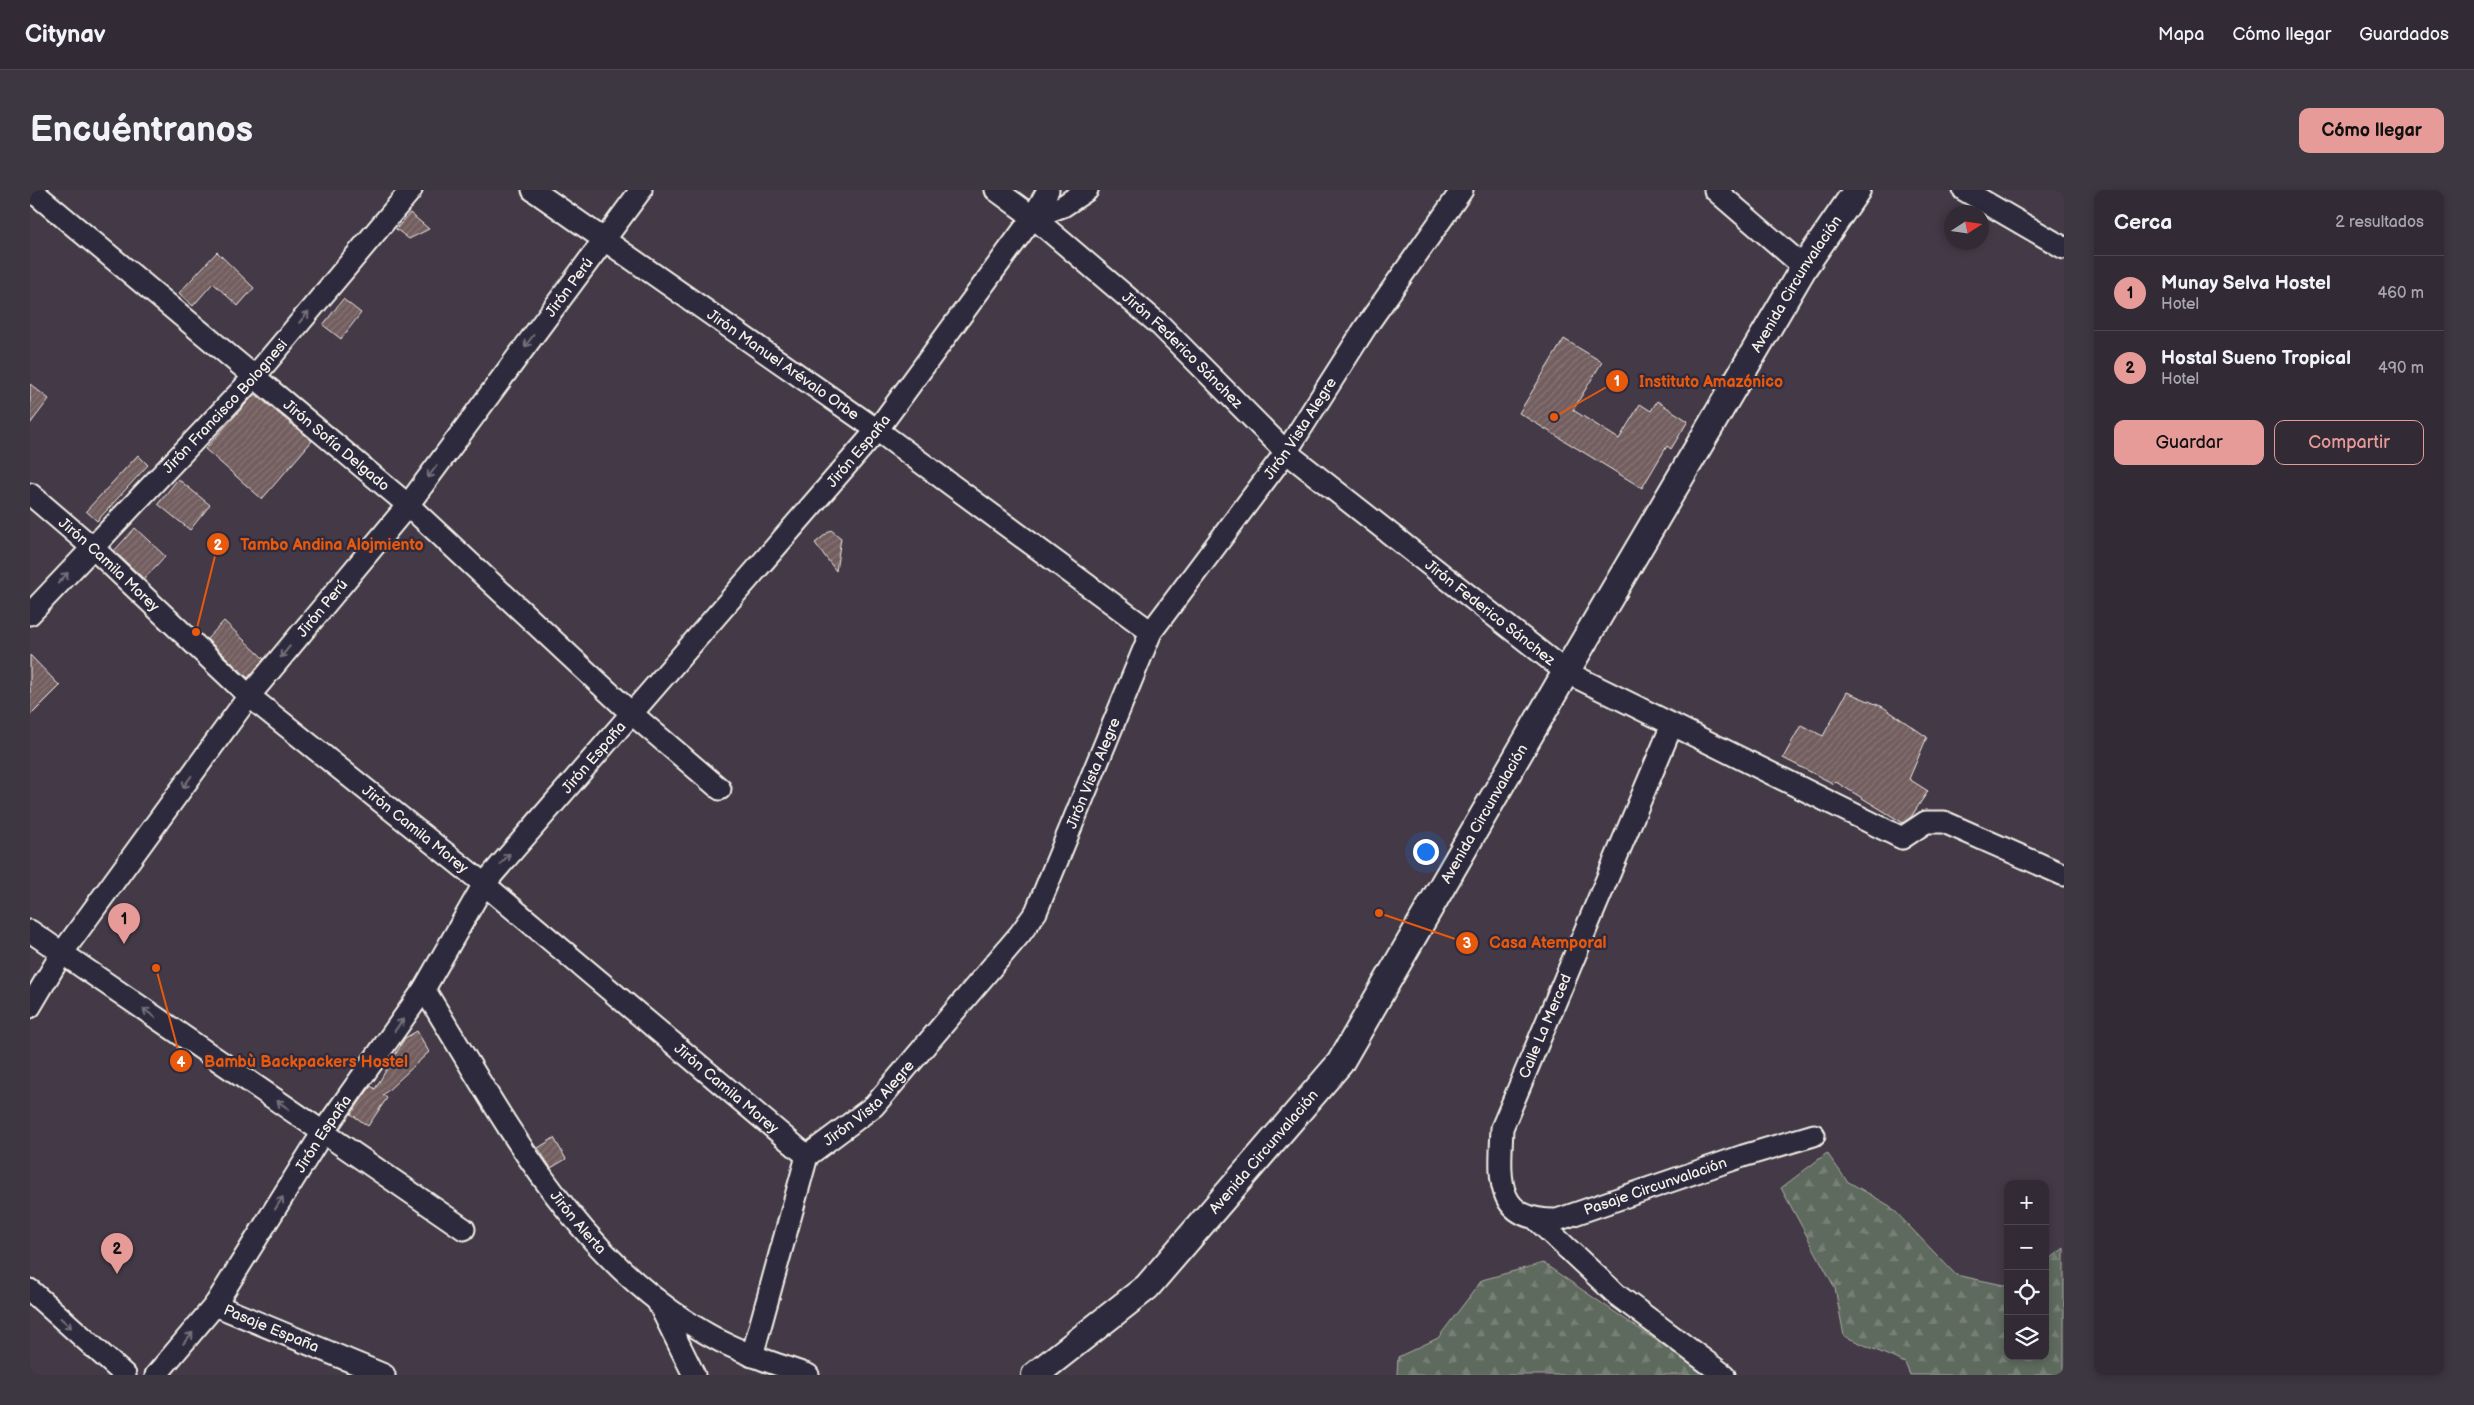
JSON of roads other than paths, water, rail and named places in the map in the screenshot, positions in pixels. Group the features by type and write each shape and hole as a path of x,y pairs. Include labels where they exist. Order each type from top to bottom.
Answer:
{"main road":[{"name":"Avenida Circunvalación","path":"1035,1375 1147,1287 1340,1063 1566,672 1804,267 1857,190"}],"street":[{"name":"Jirón Sofía Delgado","path":"31,190 408,505 631,713 720,789"},
{"name":"Jirón Francisco Bolognesi","path":"30,614 255,376 411,190"},
{"name":"Jirón Manuel Arévalo Orbe","path":"533,190 603,241 877,430 1152,632"},
{"name":"Jirón Perú","path":"30,1007 62,953 249,696 408,505 641,190"},
{"name":"Jirón Federico Sánchez","path":"996,190 1033,217 1161,326 1286,452 1566,672 1902,838 1926,822 1937,820 2064,875"},
{"name":"Jirón España","path":"156,1375 215,1305 323,1132 424,989 484,884 877,430 1033,217 1048,190"},
{"path":"1033,217 1063,206 1088,190"},
{"name":"Jirón Vista Alegre","path":"752,1356 807,1156 874,1106 1020,934 1036,912 1152,632 1286,452 1365,328 1462,190"},
{"path":"1715,190 1804,267"},
{"path":"1964,190 2064,248"},
{"name":"Jirón Camila Morey","path":"30,494 92,547 249,696 484,884 807,1156"},
{"name":"Calle La Merced","path":"1537,1220 1520,1214 1504,1194 1500,1168 1502,1128 1672,725"},
{"path":"30,931 464,1229"},
{"name":"Jirón Alerta","path":"424,989 542,1179 600,1250 657,1300 718,1340 752,1356 808,1375"},
{"name":"Pasaje Circunvalación","path":"1537,1220 1557,1220 1743,1156 1814,1135"},
{"path":"1537,1220 1617,1295 1724,1375"},
{"path":"30,1290 125,1375"},
{"path":"657,1300 694,1375"},
{"name":"Pasaje España","path":"215,1305 384,1375"}],"place":[{"name":"Instituto Amazónico","path":"1554,417"},
{"name":"Tambo Andina Alojmiento","path":"196,632"},
{"name":"Casa Atemporal","path":"1379,913"},
{"name":"Munay Selva Hostel","path":"124,944"},
{"name":"Bambù Backpackers Hostel","path":"156,968"},
{"name":"Hostal Sueno Tropical","path":"117,1274"}]}
